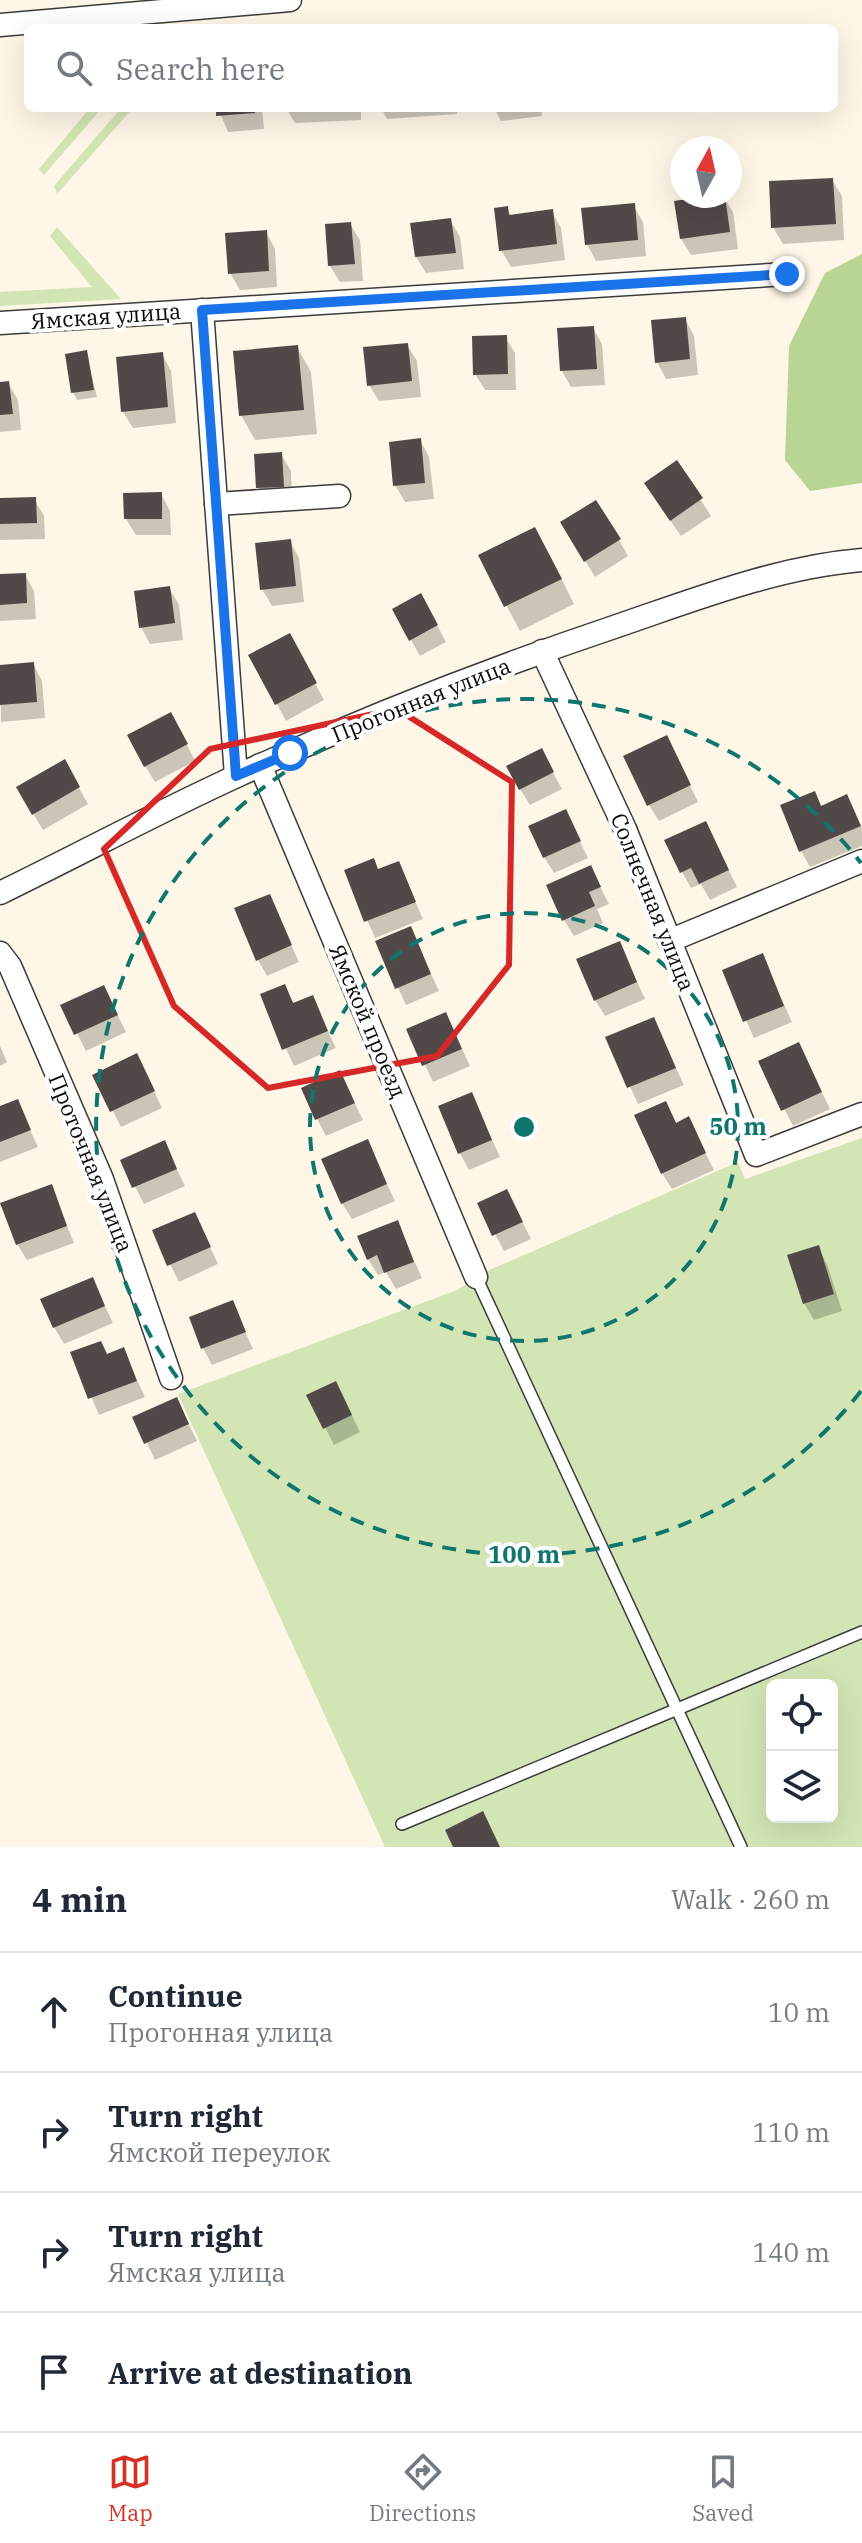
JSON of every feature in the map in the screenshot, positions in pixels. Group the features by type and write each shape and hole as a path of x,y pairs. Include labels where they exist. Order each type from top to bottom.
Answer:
{"street":[{"path":"0,25 290,0"},
{"name":"Ямская улица","path":"0,323 787,274"},
{"path":"202,310 236,776"},
{"path":"216,504 339,496"},
{"name":"Прогонная улица","path":"0,893 260,765 542,651 779,575 827,563 862,560"},
{"name":"Солнечная улица","path":"542,651 625,829 756,1155 862,1114"},
{"name":"Ямской проезд","path":"260,765 476,1277"},
{"path":"669,941 862,861"},
{"name":"Проточная улица","path":"0,953 10,966 102,1179 171,1378"}],"lane":[{"path":"476,1277 741,1847"},
{"path":"402,1824 862,1632"}],"highlighted area":[{"path":"397,709 512,782 509,965 437,1056 268,1088 174,1006 104,849 210,749"}],"green space":[{"path":"87,112 99,112 44,175 39,169"},
{"path":"118,112 129,112 57,194 54,186"},
{"path":"57,227 121,299 0,306 0,292 92,287 50,236"},
{"path":"862,254 862,483 810,491 785,460 789,346 825,273"},
{"path":"862,1138 862,1847 385,1847 178,1394 457,1290 487,1271 738,1162 745,1179"}],"building":[{"path":"216,112 255,112 255,113 216,116"},
{"path":"833,178 836,224 771,228 769,181"},
{"path":"635,203 638,240 585,245 581,208"},
{"path":"508,206 509,215 553,209 557,244 499,251 494,208"},
{"path":"675,208 727,208 730,232 680,239"},
{"path":"451,218 456,253 415,257 410,223"},
{"path":"351,222 355,264 328,266 325,224"},
{"path":"267,230 269,271 228,274 225,233"},
{"path":"686,317 690,359 655,363 651,320"},
{"path":"594,326 597,369 560,371 557,328"},
{"path":"507,335 508,374 473,375 472,336"},
{"path":"408,343 412,381 367,386 363,347"},
{"path":"298,345 304,410 239,416 233,351"},
{"path":"87,350 94,390 71,393 65,354"},
{"path":"163,352 168,407 121,412 116,357"},
{"path":"9,381 13,414 0,415 0,382"},
{"path":"421,438 425,483 393,486 389,442"},
{"path":"282,452 284,487 256,488 254,454"},
{"path":"677,460 703,498 670,521 644,483"},
{"path":"162,492 162,519 124,519 123,493"},
{"path":"36,497 37,523 0,524 0,498"},
{"path":"596,500 621,539 584,562 560,522"},
{"path":"535,527 562,579 504,607 478,555"},
{"path":"291,539 296,586 260,590 255,543"},
{"path":"26,573 27,603 0,605 0,574"},
{"path":"170,586 175,623 139,628 134,591"},
{"path":"421,593 438,625 409,641 392,609"},
{"path":"290,633 317,683 275,705 248,655"},
{"path":"34,662 37,702 0,705 0,665"},
{"path":"171,712 188,744 144,767 127,735"},
{"path":"667,735 691,785 647,806 623,756"},
{"path":"542,748 554,772 519,790 506,766"},
{"path":"65,759 80,787 32,815 16,787"},
{"path":"815,791 821,806 847,794 861,826 799,852 780,805"},
{"path":"566,809 581,841 543,858 528,826"},
{"path":"706,821 729,870 699,884 691,868 680,873 664,840"},
{"path":"374,858 378,869 399,861 416,902 364,922 344,870"},
{"path":"591,865 601,887 589,892 595,906 562,921 546,885"},
{"path":"270,894 292,945 256,961 234,908"},
{"path":"411,926 431,974 395,989 375,941"},
{"path":"620,941 637,982 594,1001 576,959"},
{"path":"763,953 784,1006 743,1022 722,970"},
{"path":"285,984 293,1003 313,995 328,1031 282,1050 260,994"},
{"path":"104,985 118,1015 74,1035 60,1005"},
{"path":"446,1012 462,1049 422,1066 406,1029"},
{"path":"654,1017 676,1068 627,1088 605,1037"},
{"path":"799,1042 822,1092 781,1111 758,1061"},
{"path":"137,1053 155,1091 110,1112 92,1075"},
{"path":"340,1070 355,1103 315,1120 301,1088"},
{"path":"472,1092 492,1140 458,1154 438,1106"},
{"path":"18,1099 31,1130 0,1142 0,1106"},
{"path":"666,1101 676,1123 689,1116 706,1153 661,1174 634,1115"},
{"path":"368,1139 387,1184 341,1204 321,1159"},
{"path":"165,1140 177,1169 132,1188 120,1160"},
{"path":"52,1184 67,1226 16,1245 0,1203"},
{"path":"507,1189 523,1222 492,1236 477,1203"},
{"path":"195,1212 211,1247 167,1266 152,1230"},
{"path":"398,1220 414,1262 384,1273 377,1255 367,1260 357,1236"},
{"path":"819,1245 834,1294 803,1304 787,1255"},
{"path":"93,1277 105,1306 53,1328 40,1299"},
{"path":"233,1300 246,1332 201,1349 189,1317"},
{"path":"101,1341 107,1354 124,1347 137,1381 88,1399 70,1352"},
{"path":"336,1381 352,1415 323,1429 306,1395"},
{"path":"177,1397 189,1424 144,1444 132,1417"},
{"path":"483,1811 500,1847 453,1847 445,1830"}],"route":[{"path":"290,753 236,776 202,310 787,274"}]}
